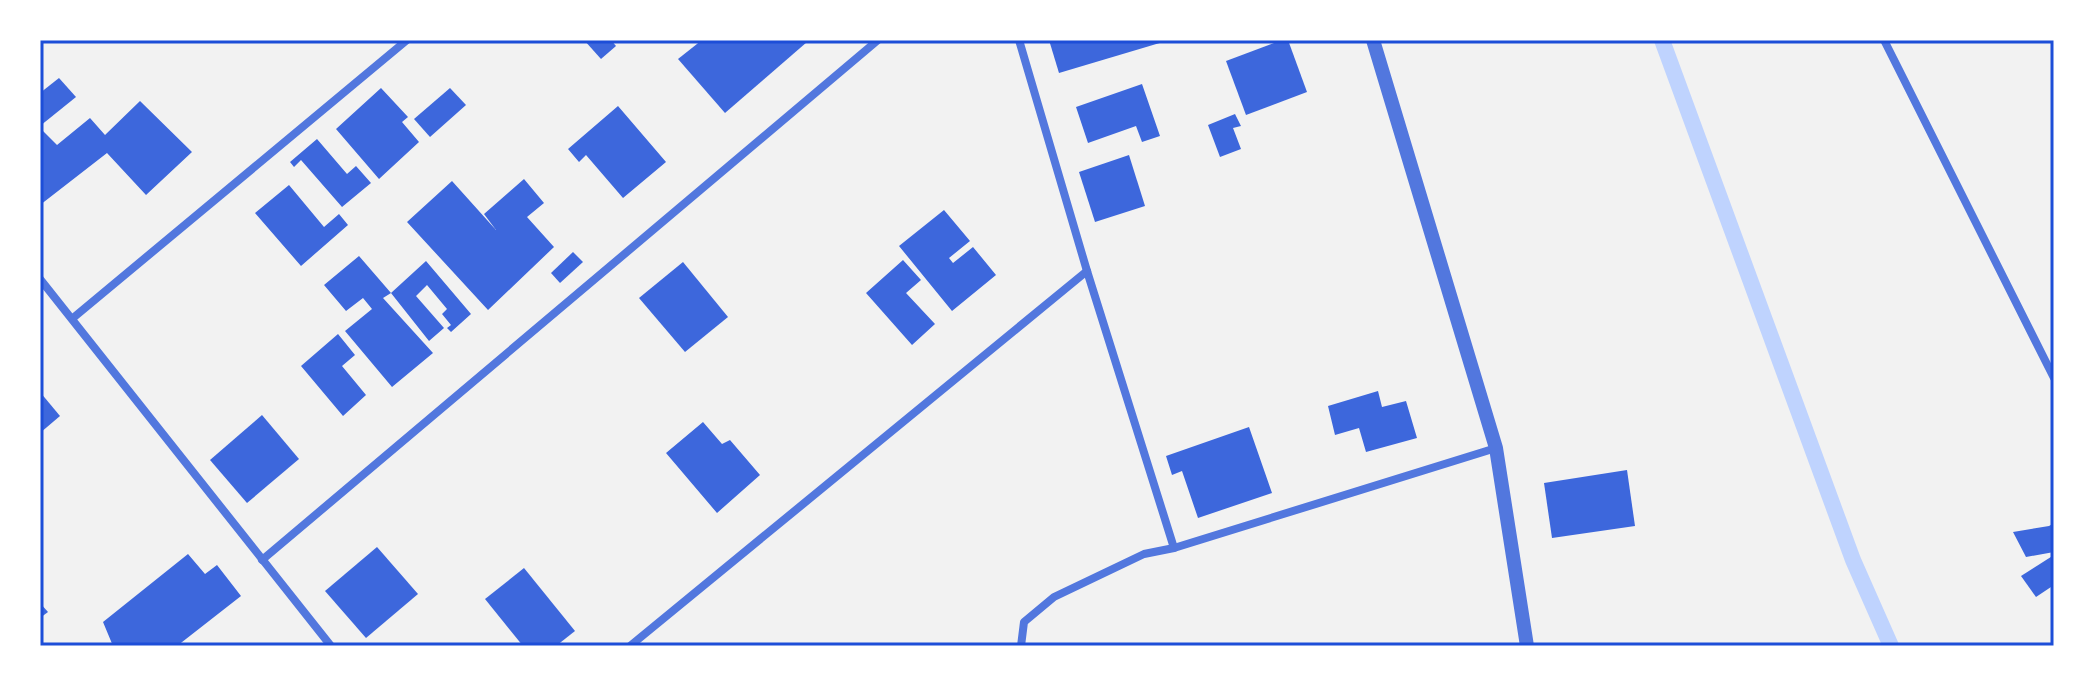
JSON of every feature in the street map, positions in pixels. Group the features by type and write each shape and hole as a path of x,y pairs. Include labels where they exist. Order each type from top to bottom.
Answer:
{"street":[{"path":"73,318 407,40"},
{"path":"262,560 878,40"},
{"path":"1019,40 1174,548"},
{"path":"1373,40 1496,448 1527,646"},
{"path":"1884,40 2054,378"},
{"path":"630,646 1087,271"},
{"path":"40,279 331,646"},
{"path":"1021,646 1024,622 1054,597 1144,554 1174,548 1496,448"}],"building":[{"path":"584,40 611,40 616,46 601,59"},
{"path":"702,40 807,42 725,113 678,59"},
{"path":"1049,40 1162,40 1163,42 1059,73"},
{"path":"1288,40 1307,92 1246,115 1226,61"},
{"path":"59,78 76,97 40,126 40,93"},
{"path":"1142,84 1160,136 1142,142 1136,126 1088,143 1076,107"},
{"path":"381,88 408,117 402,122 419,142 379,179 336,129"},
{"path":"450,88 466,105 430,137 414,119"},
{"path":"140,101 192,152 146,195 107,153 40,205 40,128 57,145 90,118 105,135"},
{"path":"618,106 666,162 623,198 586,155 579,162 568,149"},
{"path":"1235,114 1241,126 1233,128 1241,149 1220,157 1208,125"},
{"path":"317,139 347,174 356,166 371,183 342,207 301,160 294,167 290,162"},
{"path":"1129,155 1145,206 1095,222 1079,172"},
{"path":"524,179 544,203 527,217 554,247 488,310 407,222 452,181 496,230 484,214"},
{"path":"289,185 324,227 339,214 348,225 301,266 255,213"},
{"path":"944,210 970,241 949,258 953,263 973,247 996,275 952,311 899,246"},
{"path":"573,252 583,262 560,283 551,273"},
{"path":"359,256 391,293 383,298 433,353 392,387 345,331 372,309 363,298 346,311 324,285"},
{"path":"903,260 921,280 906,293 935,324 912,345 866,293"},
{"path":"426,261 471,314 451,332 447,328 451,325 442,314 447,309 427,285 416,296 444,328 429,341 391,293"},
{"path":"683,262 728,317 685,352 639,298"},
{"path":"338,334 355,355 342,366 366,395 343,416 301,366"},
{"path":"1378,391 1382,407 1406,401 1417,438 1366,452 1359,428 1335,435 1328,406"},
{"path":"40,392 60,416 40,433"},
{"path":"262,415 299,459 247,503 210,460"},
{"path":"703,422 722,444 730,440 760,475 717,513 666,453"},
{"path":"1249,427 1272,493 1198,518 1182,471 1172,475 1166,456"},
{"path":"1627,470 1635,526 1552,538 1544,483"},
{"path":"2054,523 2054,552 2026,557 2013,532"},
{"path":"377,547 418,594 366,638 325,591"},
{"path":"188,554 205,574 217,565 241,596 177,646 113,646 103,622"},
{"path":"2054,555 2054,585 2036,597 2021,576"},
{"path":"524,568 575,631 556,646 523,646 485,599"},
{"path":"40,603 48,612 40,618"}],"waterway":[{"path":"1662,40 1853,560 1891,646"}]}
